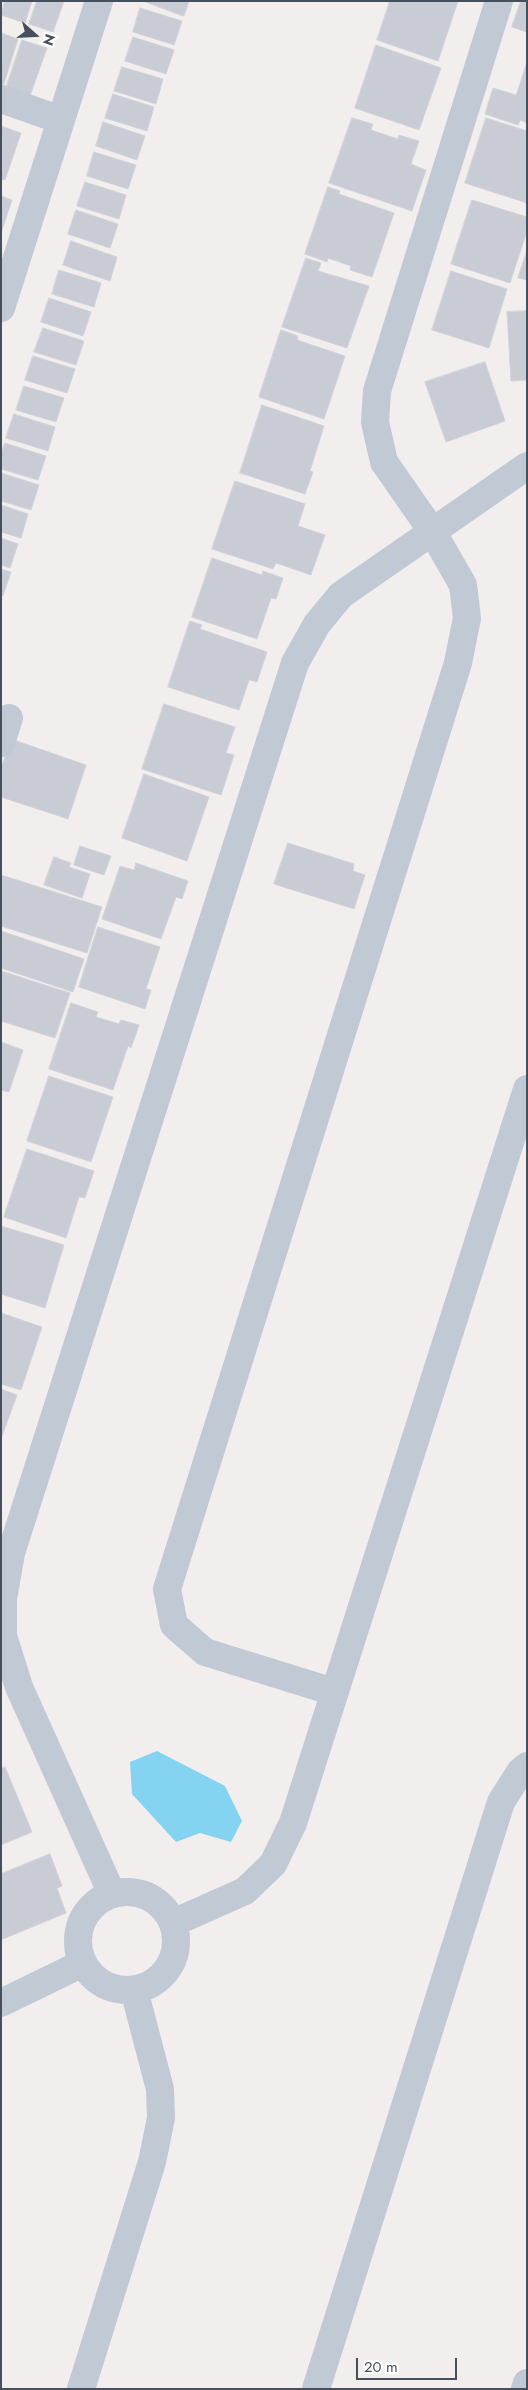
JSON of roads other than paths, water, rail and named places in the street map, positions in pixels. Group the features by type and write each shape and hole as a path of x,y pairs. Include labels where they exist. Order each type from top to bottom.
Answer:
{"street":[{"path":"1,308 7,273 61,120 100,1"},
{"path":"334,1692 205,1652 174,1625 167,1589 458,663 467,618 463,585 432,531 384,462 375,422 377,391 499,1"},
{"path":"1,99 61,120"},
{"path":"112,1894 10,1691 3,1636 3,1599 11,1553 295,663 316,624 341,595 527,466"},
{"path":"173,1923 245,1891 273,1864 293,1823 527,1089"},
{"path":"316,2389 501,1802 520,1772 527,1766"},
{"path":"121,1892 138,1893 151,1898 164,1909 173,1923 176,1948 170,1964 157,1980 134,1990 108,1987 94,1977 83,1963 78,1946 81,1926 88,1911 97,1902 112,1894 121,1892"},
{"path":"1,2003 83,1963"},
{"path":"82,2389 152,2162 160,2118 160,2089 134,1990"},
{"path":"525,2389 527,2383"}],"water":[{"path":"157,1751 225,1786 242,1821 231,1842 200,1833 176,1842 132,1794 130,1762"}]}
